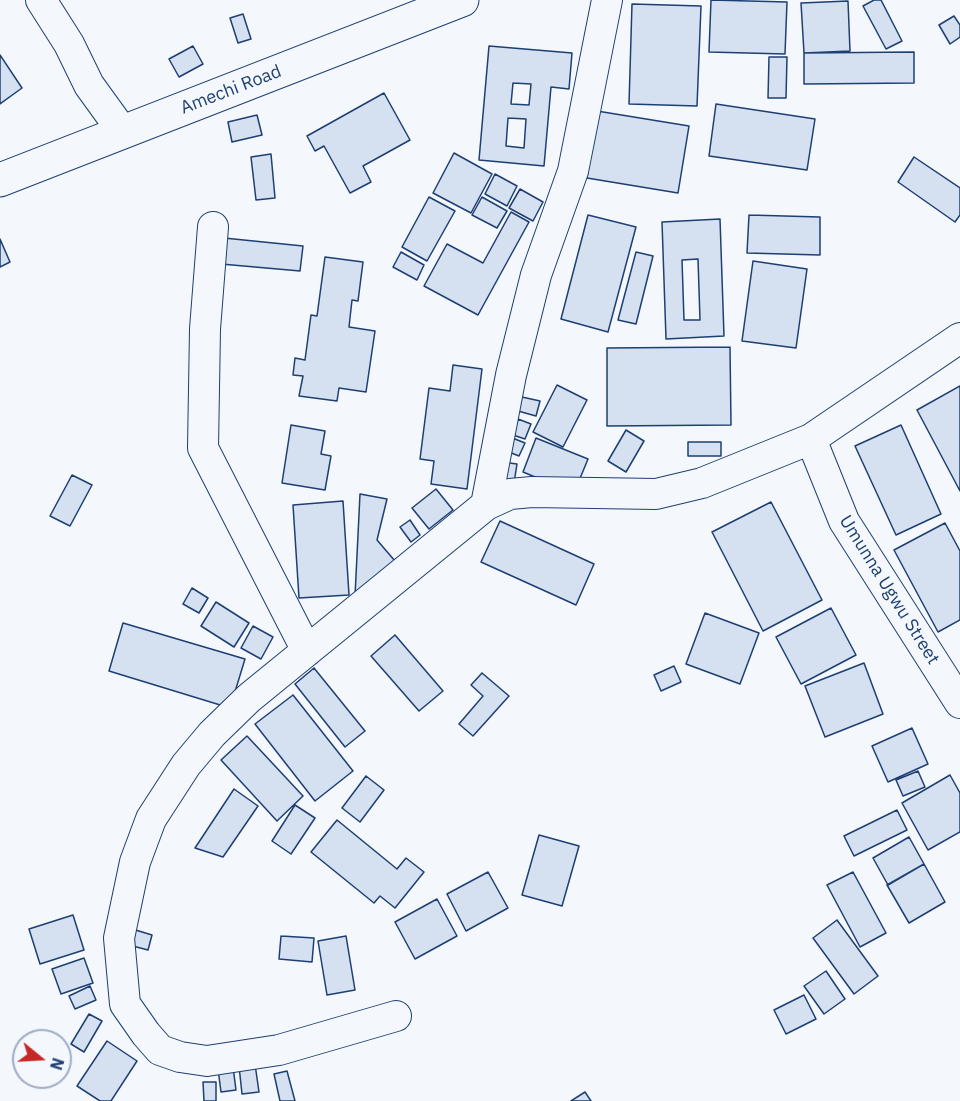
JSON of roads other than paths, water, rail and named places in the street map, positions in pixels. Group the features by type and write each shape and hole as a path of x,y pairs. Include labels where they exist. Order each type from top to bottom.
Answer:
{"main road":[{"name":"Amechi Road","path":"0,180 462,0"}],"street":[{"path":"41,0 69,44 89,85 123,132"},
{"path":"486,505 511,375 537,275 573,171 607,0"},
{"path":"213,227 205,329 203,448 307,651"},
{"path":"396,1016 279,1050 207,1061 180,1057 160,1050 146,1034 125,1004 119,938 135,862 151,819 186,765 212,734 249,698 486,505 510,495 532,492 656,494 702,483 811,439 960,338"},
{"name":"Umunna Ugwu Street","path":"811,439 844,521 960,704"}]}
